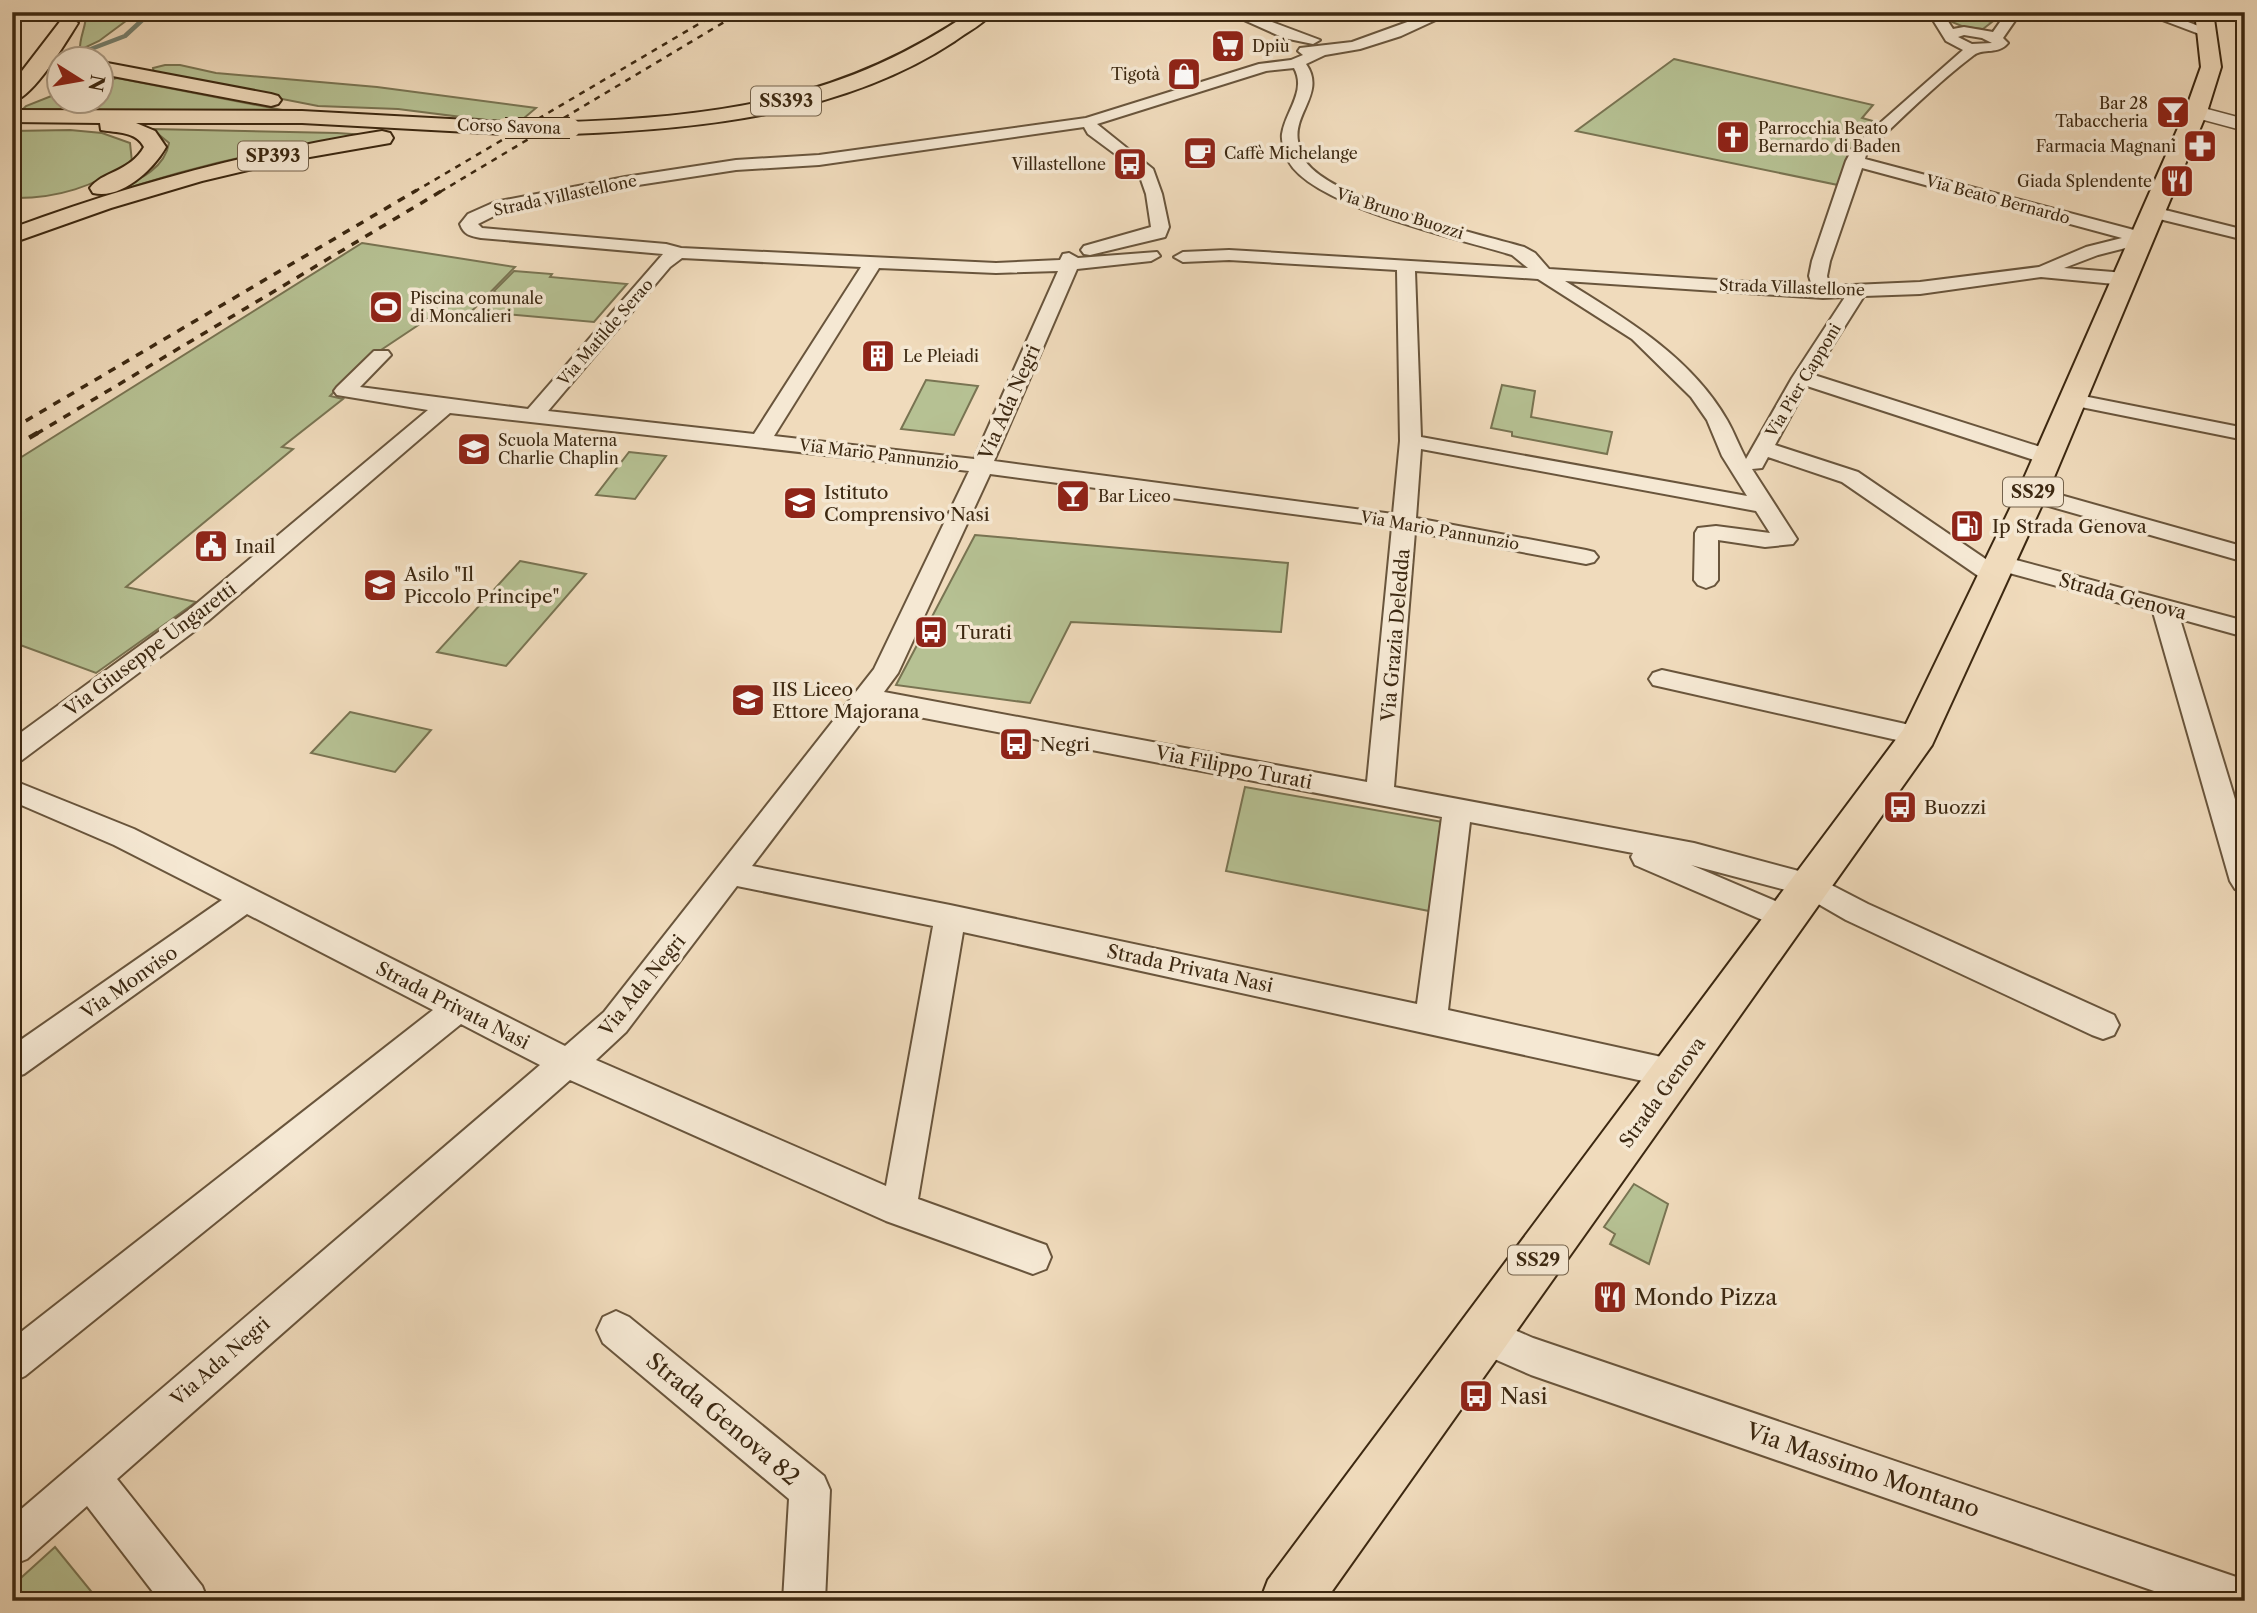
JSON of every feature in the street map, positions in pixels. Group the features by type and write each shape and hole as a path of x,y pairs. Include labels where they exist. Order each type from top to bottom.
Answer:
{"main road":[{"name":"Corso Savona","path":"497,128 569,128 688,120 772,104 842,86 921,52 984,12"},
{"path":"68,46 69,18"},
{"path":"12,96 31,76 69,18"},
{"name":"Strada Genova","path":"1289,1601 1919,736 2032,494 2196,111 2211,67 2206,22"},
{"path":"116,71 295,104 430,117 458,128"},
{"name":"Corso Savona","path":"12,116 97,124 458,128"},
{"name":"Corso Savona","path":"12,124 54,120 302,117 458,128"},
{"path":"27,206 96,190 137,170 155,148 152,138 141,130 97,124"},
{"name":"SP393","path":"12,236 96,205 189,176 261,158 331,145 458,128 497,128"}],"street":[{"name":"Via Bruno Buozzi","path":"1232,12 1320,46"},
{"name":"Via Bruno Buozzi","path":"1232,12 1289,57 1304,85 1303,102 1290,129 1289,143 1298,167 1305,173 1352,200 1518,250 1529,257 1543,274"},
{"path":"1183,257 1195,248 1175,233 1160,227 1154,194 1145,169 1094,131 1088,122 1320,46 1407,29 1446,12"},
{"path":"1938,17 1943,29 1955,36 1996,47 2001,43 1998,33 2014,12"},
{"path":"2148,12 2206,22"},
{"path":"1823,292 1818,276 1860,149 1977,40"},
{"path":"2196,111 2245,125"},
{"name":"Strada Villastellone","path":"1088,122 819,160 736,165 625,182 501,206 474,218 470,224 471,230 666,249 681,253 1034,268 1070,261 1229,255 1823,292 1920,288 2041,272 2073,274 2124,283"},
{"name":"Via Beato Bernardo","path":"1854,161 2143,238"},
{"path":"2154,212 2245,235"},
{"path":"1151,256 1142,251 1139,245 1142,239 1175,233"},
{"name":"Strada Villastellone","path":"1070,261 1116,241 1175,233 1239,248 1321,260"},
{"name":"Strada Villastellone","path":"2041,272 2092,251 2143,238"},
{"path":"2092,251 2112,254 2124,283"},
{"name":"Via Matilde Serao","path":"534,415 664,263 671,256 681,253"},
{"path":"760,441 874,261"},
{"name":"Via Ada Negri","path":"12,1544 567,1063 593,1044 615,1021 732,874 885,673 981,466 1070,261"},
{"name":"Via Grazia Deledda","path":"1380,794 1406,522 1411,441 1406,266"},
{"name":"Strada Villastellone","path":"1543,274 1639,335 1698,393 1717,420 1733,456 1785,539 1770,542 1718,531 1706,533 1706,580"},
{"name":"Strada Villastellone","path":"2073,274 2101,287 2124,283"},
{"name":"Via Pier Capponi","path":"1751,469 1802,378 1857,292"},
{"name":"Via Mario Pannunzio","path":"381,355 344,391 445,406 981,466 1406,522 1586,557"},
{"path":"1802,378 2048,457"},
{"path":"2073,400 2245,434"},
{"name":"Via Giuseppe Ungaretti","path":"12,753 199,615 445,406"},
{"path":"1411,441 1764,506"},
{"path":"1762,448 1850,477 1998,570"},
{"path":"2032,494 2245,555"},
{"name":"Strada Genova","path":"1998,570 2164,607 2245,629"},
{"path":"2164,607 2245,881"},
{"path":"1662,680 1919,736"},
{"name":"Via Filippo Turati","path":"867,698 1694,854 1799,902"},
{"name":"Strada Privata Nasi","path":"12,790 124,837 567,1063 900,1209 1033,1257"},
{"path":"1431,1020 1457,809"},
{"name":"Via Filippo Turati","path":"1601,838 1799,902"},
{"name":"Strada Privata Nasi","path":"732,874 950,917 1675,1073"},
{"name":"Via Monviso","path":"12,1064 246,900"},
{"path":"1799,902 1857,912 2103,1026"},
{"path":"900,1209 950,917"},
{"path":"12,1363 458,1008"},
{"name":"Strada Genova 82","path":"616,1330 810,1490 804,1601"},
{"name":"Via Massimo Montano","path":"1482,1335 1531,1356 2245,1601"},
{"path":"89,1476 187,1601"}],"green space":[{"path":"86,12 138,12 99,41 80,46"},
{"path":"1947,12 1992,22 1983,29 1964,27 1952,22"},
{"path":"1674,59 1873,105 1862,118 1880,123 1850,149 1838,185 1576,131"},
{"path":"180,65 216,73 377,87 536,108 517,124 398,109 318,106 154,74 153,68"},
{"path":"117,78 303,114 116,113"},
{"path":"46,98 46,112 20,112 26,106"},
{"path":"152,129 367,135 235,159 105,196 144,176 160,162 169,143"},
{"path":"70,130 102,133 130,143 132,162 104,178 75,189 45,196 12,198 12,131"},
{"path":"362,243 515,267 468,315 438,312 363,362 330,396 343,399 282,447 293,449 126,587 196,602 96,673 12,642 12,463"},
{"path":"514,271 627,284 594,322 482,312 500,293 493,292"},
{"path":"926,380 978,386 954,435 901,429"},
{"path":"1502,385 1535,391 1531,417 1612,432 1607,454 1512,436 1512,432 1491,428"},
{"path":"629,452 666,456 635,499 596,495"},
{"path":"975,535 1288,563 1281,632 1071,622 1030,703 896,685"},
{"path":"520,561 586,574 506,666 437,652"},
{"path":"350,712 431,730 395,772 311,753"},
{"path":"1245,787 1443,822 1429,911 1226,871"},
{"path":"1634,1184 1668,1204 1649,1264 1610,1244 1615,1234 1604,1227"},
{"path":"55,1547 99,1601 12,1601 12,1586"}],"waterway":[{"path":"99,46 125,36 151,12"}],"railway":[{"path":"414,192 719,12"},
{"path":"440,192 741,12"},
{"path":"12,429 417,190"},
{"path":"36,434 443,190"},
{"path":"12,448 39,432"}],"place":[{"name":"Dpiù","path":"1228,46"},
{"name":"Tigotà","path":"1184,74"},
{"name":"Bar 28 Tabaccheria","path":"2173,112"},
{"name":"Parrocchia Beato Bernardo di Baden","path":"1733,137"},
{"name":"Farmacia Magnani","path":"2200,146"},
{"name":"Caffè Michelange","path":"1200,153"},
{"name":"Villastellone","path":"1130,164"},
{"name":"Giada Splendente","path":"2177,181"},
{"name":"Piscina comunale di Moncalieri","path":"386,307"},
{"name":"Le Pleiadi","path":"878,356"},
{"name":"Scuola Materna Charlie Chaplin","path":"474,449"},
{"name":"Bar Liceo","path":"1073,496"},
{"name":"Istituto Comprensivo Nasi","path":"800,503"},
{"name":"Ip Strada Genova","path":"1967,526"},
{"name":"Inail","path":"211,546"},
{"name":"Asilo \"Il Piccolo Principe\"","path":"380,585"},
{"name":"Turati","path":"931,632"},
{"name":"IIS Liceo Ettore Majorana","path":"748,700"},
{"name":"Negri","path":"1016,744"},
{"name":"Buozzi","path":"1900,807"},
{"name":"Mondo Pizza","path":"1610,1297"},
{"name":"Nasi","path":"1476,1396"}]}
